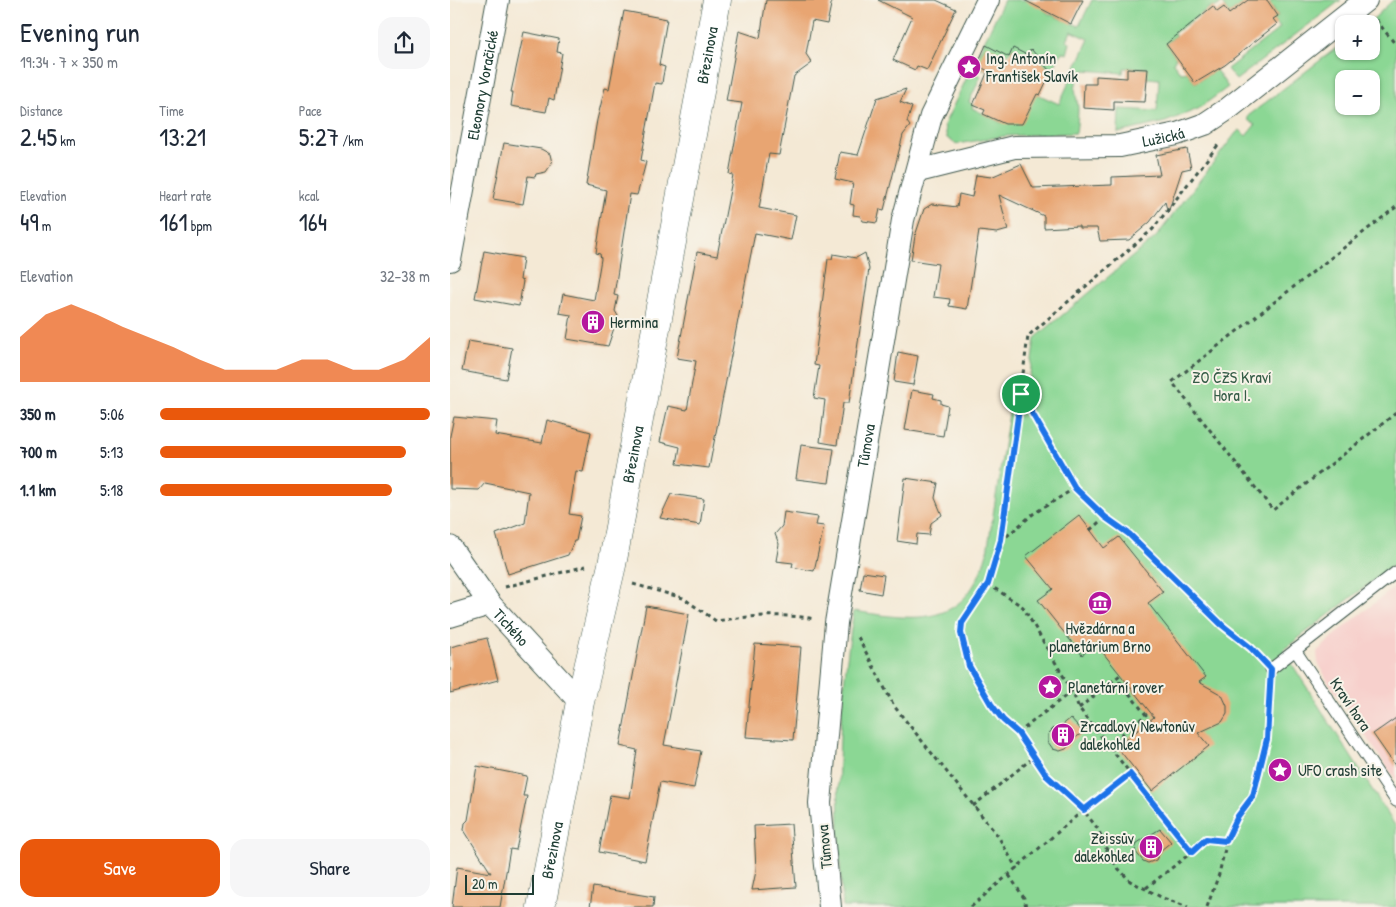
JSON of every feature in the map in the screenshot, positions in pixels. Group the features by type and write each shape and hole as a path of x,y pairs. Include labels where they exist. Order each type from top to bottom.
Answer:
{"street":[{"name":"Eleonory Voračické","path":"450,260 498,0"},
{"name":"Březinova","path":"540,907 580,702 612,565 717,0"},
{"name":"Tůmova","path":"830,907 820,803 903,220 932,116 988,0"},
{"name":"Lužická","path":"918,171 1014,147 1120,146 1177,134 1205,124 1367,5"},
{"name":"Tichého","path":"450,547 490,604 580,702"},
{"path":"450,616 490,604"}],"lane":[{"path":"1271,669 1396,572"},
{"name":"Kraví hora","path":"1295,650 1396,801"}],"path":[{"path":"1367,5 1396,45"},
{"path":"1188,907 1163,898 1130,881 1118,868 1109,855 1098,829 1084,810 1047,776 1018,733 1003,720 991,704 969,666 961,633 962,623 988,584 1001,540 1028,336 1153,229 1223,137 1229,108"},
{"path":"1396,207 1172,382 1273,510 1396,413"},
{"path":"1021,394 1075,488 1105,517 1129,534 1222,625 1251,648 1271,669 1267,739 1253,796 1238,816 1226,841 1219,874 1207,907"},
{"path":"1001,540 1033,514 1075,488"},
{"path":"1090,530 1105,517"},
{"path":"490,604 499,589 590,564"},
{"path":"630,583 683,598 716,621 757,614 794,615 846,628 894,706 998,836 1017,870"},
{"path":"988,584 1023,607 1072,691 1078,708 1192,852"},
{"path":"1078,708 1120,675"},
{"path":"1108,746 1146,715 1117,678"},
{"path":"1018,733 1072,691"},
{"path":"973,806 1034,757"},
{"path":"971,907 1017,870 1084,810 1130,774"},
{"path":"1146,888 1206,839 1226,841"},
{"path":"1009,875 1024,898 1026,907"}],"shaded area":[{"path":"1396,586 1396,780 1329,683 1318,663 1317,652 1339,631"}],"green space":[{"path":"1004,0 1033,0 1049,14 1079,26 1092,0 1248,0 1229,14 1222,3 1214,8 1212,6 1174,33 1175,36 1166,44 1176,57 1173,63 1181,73 1187,72 1195,83 1216,70 1228,87 1198,109 1165,122 1118,133 1119,109 1157,111 1159,79 1147,78 1147,68 1124,68 1123,73 1084,70 1077,80 1075,88 1078,108 1076,133 1005,136 957,144 947,138 944,125 970,71 981,76 969,102 973,105 972,108 1002,123 1037,94 1059,104 1089,39 1071,31 1067,41 1070,43 1067,54 1062,52 1053,69 1041,64 1043,60 1013,48 1004,60 1001,76 973,65"},
{"path":"1272,0 1341,0 1236,80 1227,69 1280,28 1273,19 1278,16 1270,3"},
{"name":"ZO ČZS Kraví Hora I.","path":"1393,0 1396,0 1396,563 1283,650 1396,827 1396,907 843,907 838,795 839,759 844,686 854,611 899,617 919,617 937,614 953,607 966,596 978,578 987,553 1015,376 1028,389 1035,338 1156,237 1236,133 1240,130 1246,136 1255,125 1248,120 1248,116 1335,49 1335,60 1380,60 1380,15 1377,15"}],"building":[{"path":"766,0 832,0 827,24 812,21 806,54 812,63 794,76 779,155 769,154 759,208 796,215 791,240 755,233 709,468 677,464 680,447 660,442 668,406 687,410 696,361 677,358 697,252 717,256 733,175 729,174 742,103 726,101 739,31 760,38"},
{"path":"878,0 936,0 956,9 927,70 917,66 915,70 893,60 912,17"},
{"path":"1024,0 1083,0 1071,24"},
{"path":"1248,0 1267,0 1278,16 1273,19 1277,24 1225,65 1195,83 1166,44 1213,6 1217,12 1224,7 1229,14"},
{"path":"624,11 667,19 659,65 665,67 662,84 655,83 641,160 646,162 641,181 637,195 630,194 614,295 618,296 615,311 618,316 608,346 567,339 571,315 559,313 563,294 594,300 601,259 600,254 596,253 606,190 586,185 597,120 605,88 609,89"},
{"path":"524,32 559,39 557,52 562,53 554,100 549,98 546,112 511,106 513,92 511,92"},
{"path":"986,45 1009,57 1013,48 1027,55 1031,49 1049,70 1049,76 1040,95 1037,94 1022,124 1005,124 983,114 985,110 973,105 988,71 977,65"},
{"path":"1127,68 1148,69 1145,102 1114,101 1114,110 1083,108 1084,84 1096,84 1096,76 1127,78"},
{"path":"906,89 900,102 912,107 907,122 910,126 903,135 884,210 880,209 877,223 863,221 860,216 853,215 854,205 850,204 853,183 835,179 840,152 858,155 877,98"},
{"path":"504,143 541,149 550,154 552,163 546,172 536,174 535,177 528,176 523,204 493,199"},
{"path":"1187,149 1191,168 1182,170 1168,213 1165,202 1150,222 1129,240 1100,241 1097,228 1079,228 1079,226 1044,228 1044,216 999,195 1008,230 997,233 979,231 967,309 949,306 950,299 933,297 938,264 911,260 915,236 924,209 932,204 957,207 959,194 972,197 976,175 991,177 1021,164 1033,188 1112,185 1112,177 1160,175 1156,155"},
{"path":"484,251 523,258 520,280 523,281 519,306 475,298"},
{"path":"865,253 869,269 849,403 843,403 837,445 820,442 825,400 814,398 819,366 814,365 828,259 832,259 833,254 856,258"},
{"path":"468,341 512,348 506,379 462,371"},
{"path":"898,352 918,356 913,385 894,382"},
{"path":"912,390 934,394 933,398 941,400 941,404 948,406 943,436 905,430"},
{"path":"454,417 497,421 495,435 542,443 547,420 591,432 583,472 576,471 569,514 581,516 576,541 574,541 568,555 508,574 496,534 525,523 529,492 485,483 479,490 450,489 450,436"},
{"path":"801,445 834,449 829,483 796,479"},
{"path":"905,478 938,483 935,498 942,515 931,523 929,535 917,534 916,544 897,541"},
{"path":"671,494 704,499 700,525 660,518"},
{"path":"784,512 818,517 816,525 824,526 814,571 792,567 793,563 776,561 779,544 775,534 782,526"},
{"path":"1079,515 1104,548 1119,537 1163,592 1148,603 1206,677 1199,682 1222,695 1227,706 1227,714 1222,722 1198,733 1209,746 1152,791 1117,747 1154,717 1096,644 1082,655 1038,600 1053,589 1026,556"},
{"path":"863,572 884,575 881,594 860,590"},
{"path":"646,606 689,614 664,745 701,751 694,788 660,782 645,861 599,852 610,795 630,798 637,750 620,746"},
{"path":"487,638 498,680 450,693 450,647"},
{"path":"755,644 801,647 793,740 746,737"},
{"name":"Zrcadlový Newtonův dalekohled","path":"1071,718 1083,732 1066,749 1060,751 1053,749 1048,742 1048,734"},
{"path":"1396,718 1396,767 1373,734"},
{"path":"477,766 527,776 523,796 527,796 516,850 510,849 500,907 452,907 457,867 491,873 464,830 465,823 468,820"},
{"path":"791,824 796,887 752,890 756,871 754,826"},
{"name":"Zeissův dalekohled","path":"1160,829 1171,842 1161,850 1156,860 1148,863 1143,861 1135,851 1137,843"},
{"path":"593,887 654,897 653,907 590,907"}],"place":[{"name":"Ing. Antonín František Slavík","path":"969,67"},
{"name":"Hermina","path":"593,322"},
{"name":"Hvězdárna a planetárium Brno","path":"1100,603"},
{"name":"Planetární rover","path":"1050,687"},
{"name":"Zrcadlový Newtonův dalekohled","path":"1063,735"},
{"name":"UFO crash site","path":"1280,770"},
{"name":"Zeissův dalekohled","path":"1151,847"}],"route":[{"path":"1021,394 1048,437 1075,488 1105,517 1129,534 1222,625 1251,648 1271,669 1267,739 1253,796 1238,816 1226,841 1206,839 1192,852 1130,774 1084,810 1047,776 1018,733 1003,720 991,704 969,666 961,633 962,623 988,584 1001,540 1021,394"}]}
